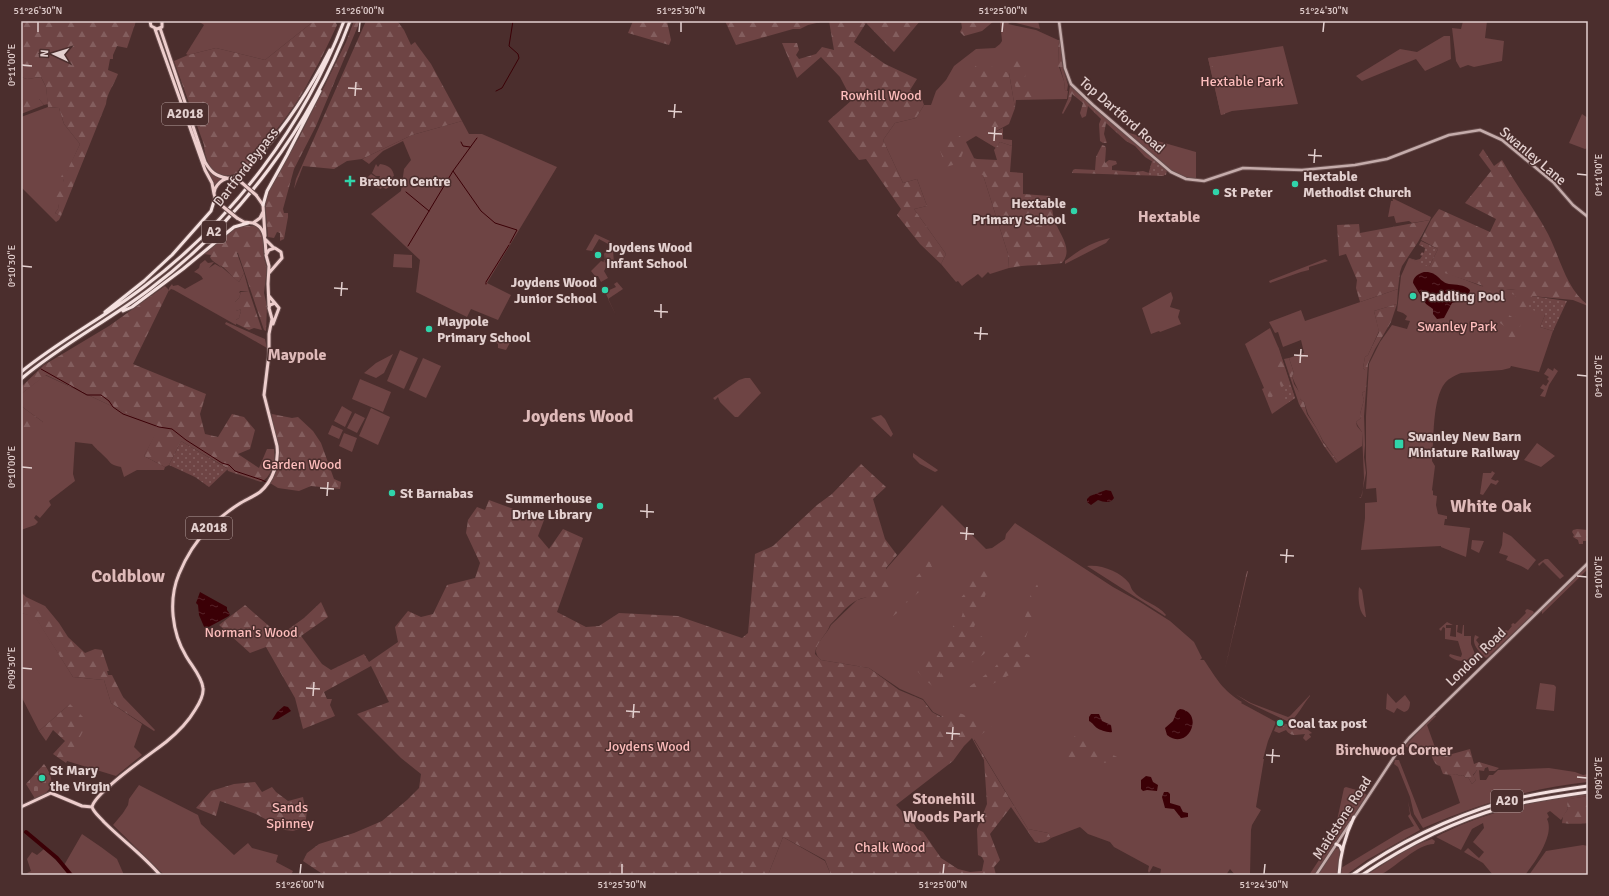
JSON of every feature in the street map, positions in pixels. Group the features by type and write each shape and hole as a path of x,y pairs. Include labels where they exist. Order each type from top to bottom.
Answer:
{"highway":[{"name":"Dartford Bypass","path":"21,372 81,330 119,306 173,264 215,224 243,192 278,146 324,69 344,21"},
{"name":"Dartford Bypass","path":"21,379 50,357 116,315 150,289 181,264 218,228 239,205 276,158 294,132 332,64 350,21"},
{"path":"233,178 244,172 288,121 317,75 341,29"},
{"path":"263,205 266,191 288,155 316,101 332,64"},
{"path":"81,330 127,295 172,255 211,211 215,196"},
{"path":"116,315 138,302 183,269 234,227 248,223"},
{"name":"A20","path":"1352,875 1369,863 1422,833 1464,815 1502,802 1549,791 1588,786"},
{"name":"A20","path":"1362,875 1436,832 1504,807 1551,797 1588,792"},
{"path":"1339,875 1342,851 1347,832 1354,817"},
{"path":"1336,844 1340,846 1342,851"}],"main road":[{"name":"A2018","path":"150,21 151,26 155,29 205,170 212,183 215,196"},
{"path":"155,29 160,28 162,21"},
{"name":"Top Dartford Road","path":"1059,21 1064,68 1071,84 1171,172 1184,178 1196,180"},
{"name":"A2018","path":"160,28 205,162 214,175 227,178"},
{"name":"Swanley Lane","path":"1196,180 1204,181 1243,168 1302,170 1355,165 1388,158 1449,135 1472,130 1485,131 1502,140 1544,174 1573,205 1588,217"},
{"path":"269,273 281,259 282,254 279,250 270,245 265,238 260,226 236,218 221,205 215,196 216,188 219,183 227,178 233,178 241,182 256,195 263,205 263,212 265,238 266,256 269,273 269,307"},
{"path":"253,223 260,218 263,212"},
{"path":"266,256 268,250 274,248"},
{"path":"268,261 274,264 278,263"},
{"path":"269,296 275,304 271,304 269,307"},
{"name":"A2018","path":"270,335 279,308 275,304"},
{"name":"A2018","path":"92,807 95,801 113,785 177,732 196,709 202,698 203,689 199,678 184,654 177,637 172,611 177,579 190,550 207,529 228,512 258,493 270,478 277,462 278,454 264,395 269,354 269,332 272,319 269,307"},
{"path":"270,313 276,314"},
{"name":"London Road","path":"1384,771 1398,751 1416,730 1588,563"},
{"name":"Maidstone Road","path":"1316,875 1384,771"},
{"path":"21,807 51,793 82,806 92,807 110,828 160,875"}],"green space":[{"path":"21,21 136,21 127,48 117,46 113,59 110,59 108,70 118,74 109,93 106,104 61,216 55,213 58,209 59,203 54,202 49,194 56,184 63,182 64,179 61,177 63,173 67,171 80,144 64,124 59,108 48,107 46,87 41,77 27,79 21,77"},
{"path":"198,21 314,21 265,60 216,48 188,55 186,54 204,25"},
{"path":"314,21 335,21 337,25 300,96 281,124 246,167 241,171 229,175 220,175 216,173 211,168 207,159 204,145 174,61 188,55 216,48 265,60"},
{"path":"354,21 360,21 316,126 294,169 283,209 284,213 288,213 284,239 280,241 280,233 277,232 274,238 268,237 265,201 268,191 299,138 346,42"},
{"path":"366,21 398,22 404,30 411,45 415,42 431,64 462,121 412,135 362,159 347,161 334,169 303,166 294,189 296,179"},
{"path":"633,21 667,21 671,40 669,45 628,33"},
{"path":"725,21 825,21 808,25 800,29 793,29 736,45"},
{"name":"Rowhill Wood","path":"829,21 920,21 894,52 866,23 854,42 885,64 917,79 910,90 922,99 924,105 916,118 895,123 883,140 903,183 917,179 927,206 914,209 946,254 941,264 920,244 897,215 901,209 866,159 859,160 828,121 852,100 840,77 821,57 797,78 782,43 797,43 799,50 796,55 799,59 816,54 822,47 834,50"},
{"path":"961,21 994,21 982,31 964,36 960,32 962,28"},
{"path":"1000,21 1011,22 1008,24 1036,30 1058,40 1058,64 1064,81 1065,90 1068,91 1067,99 1016,100 1015,108 1009,73 989,135 1003,128 1003,139 1012,140 1012,146 1000,142 996,148 976,136 966,142 974,158 970,158 983,175 1008,254 1009,268 990,274 988,272 982,278 978,274 962,286 958,281 956,282 941,264 946,254 914,209 927,206 917,179 903,183 883,140 895,123 916,118 924,105 931,105 936,91 946,80 954,66 976,49 995,48 1000,44 1002,41"},
{"path":"1011,21 1038,21 1040,29 1012,22"},
{"path":"1463,21 1487,21 1485,38 1504,41 1502,61 1474,67 1468,65 1460,68 1456,61 1452,28 1461,29"},
{"path":"160,29 207,166 222,178 215,186 205,165 158,30"},
{"path":"1444,36 1450,36 1451,59 1425,71 1416,59 1362,81 1356,76 1400,49 1417,52"},
{"path":"1058,40 1060,40 1063,68 1068,85 1067,91 1065,90 1060,67 1054,66 1054,64 1059,64"},
{"name":"Hextable Park","path":"1283,46 1298,104 1232,111 1221,115 1208,58"},
{"path":"1223,56 1221,59 1212,60 1211,64 1220,90 1225,114 1221,115 1208,58"},
{"path":"1027,58 1024,88 1039,90 1039,99 1018,98 1009,59"},
{"path":"979,62 1009,73 1015,108 1009,124 989,135 955,91"},
{"path":"21,77 27,79 41,77 46,87 48,104 44,105 39,99 23,99 21,101"},
{"path":"1070,86 1165,169 1164,176 1072,173 1075,169 1095,170 1096,157 1102,145 1106,148 1105,163 1109,160 1116,161 1117,164 1112,166 1112,170 1134,172 1143,171 1149,173 1161,167 1145,157 1135,146 1126,141 1106,123 1104,134 1107,143 1100,141 1099,124 1101,119 1088,106 1086,116 1082,118 1080,113 1083,103 1072,94 1071,100 1063,114 1062,113 1068,99"},
{"path":"23,99 39,99 44,105 21,114 21,101"},
{"path":"48,107 59,108 64,124 80,144 64,179 58,209 55,213 61,216 56,222 21,187 21,117"},
{"path":"1582,114 1588,118 1588,148 1585,149 1569,143"},
{"path":"462,121 469,134 482,134 557,167 487,283 511,295 498,320 471,309 467,317 416,292 420,260 371,214 401,191 404,169 411,160 403,141 383,151 369,164 362,159 412,135"},
{"path":"1126,132 1196,152 1196,180 1188,179 1169,169"},
{"path":"960,136 965,147 959,163 946,167 937,142"},
{"path":"1000,142 1012,146 1010,172 1023,173 1023,194 1050,196 1054,218 1067,252 1062,263 1009,268 1008,254 983,175 971,173 970,157 977,159 997,160 994,150"},
{"path":"1483,149 1494,166 1502,160 1548,234 1569,282 1580,298 1588,305 1573,300 1532,296 1527,309 1524,310 1522,314 1518,338 1514,344 1512,344 1507,337 1512,325 1507,328 1500,323 1493,324 1492,322 1493,318 1509,315 1515,319 1519,297 1516,299 1515,295 1512,294 1513,292 1516,292 1516,290 1493,288 1492,292 1484,291 1483,286 1430,268 1429,267 1438,249 1421,240 1431,220 1439,209 1490,232 1496,219 1465,203 1491,171 1479,155"},
{"path":"1153,158 1167,170 1166,175 1148,175"},
{"path":"376,164 378,167 380,164 390,167 393,171 394,176 392,177 394,179 392,185 386,189 382,187 381,189 375,187 367,178 371,174 379,179 380,176 376,176 372,173"},
{"path":"1392,198 1431,217 1430,220 1412,223 1409,221 1396,223 1394,216 1388,217 1391,201 1393,201"},
{"path":"1430,220 1402,266 1398,289 1360,302 1356,288 1357,280 1346,254 1339,256 1337,225 1359,224 1360,233"},
{"path":"241,226 256,226 260,228 263,234 264,258 267,268 264,293 267,306 266,331 264,330 238,253 244,273 239,282 223,267 215,263 210,257 211,255 204,254 234,228"},
{"path":"595,234 610,241 610,245 599,239 592,251 586,250"},
{"path":"1110,238 1106,243 1065,264 1065,261 1081,250 1092,244"},
{"path":"1421,241 1438,249 1429,267 1409,258 1416,260 1420,259 1422,256 1420,255 1422,252 1424,253 1425,248 1419,245"},
{"path":"611,243 614,264 606,262 605,254 605,260 604,254"},
{"path":"394,254 412,255 412,268 393,267"},
{"name":"Swanley Park","path":"1409,258 1481,286 1514,290 1522,289 1532,296 1545,315 1540,327 1553,331 1539,372 1511,366 1510,368 1502,370 1461,373 1448,380 1441,390 1434,420 1432,461 1435,466 1432,490 1433,495 1437,496 1436,505 1438,514 1447,516 1444,525 1470,528 1466,557 1441,546 1361,550 1365,518 1365,503 1377,502 1376,488 1366,489 1366,416 1369,364 1380,342 1392,325 1407,329 1410,321 1405,320 1407,316 1397,311 1401,276"},
{"path":"1325,259 1328,261 1309,267 1309,270 1270,283 1269,281"},
{"path":"205,260 208,263 214,262 209,268 215,264 222,268 215,262 239,282 244,273 249,291 240,291 239,298 235,302 237,311 240,309 241,311 239,318 236,320 236,325 174,290 171,289 169,291 172,284 173,286 178,285 185,289 203,279 199,274 194,272"},
{"path":"601,261 614,266 608,264 604,271 608,278 601,282 598,276 595,276 591,271"},
{"path":"617,282 623,289 608,299 605,292 616,287 614,284"},
{"path":"165,286 169,290 133,364 206,394 200,414 205,434 218,437 232,414 244,417 255,430 250,449 238,454 259,468 267,449 274,449 272,468 265,480 261,482 228,471 227,468 181,441 169,465 165,467 144,456 158,428 46,375 21,394 21,387 44,365 109,326"},
{"path":"1398,289 1397,304 1374,311 1379,331 1368,355 1365,357 1363,368 1365,370 1365,391 1362,393 1364,400 1360,414 1361,418 1356,422 1357,426 1362,432 1362,446 1338,462 1323,441 1308,414 1304,402 1300,399 1292,376 1294,373 1289,358 1304,353 1301,340 1283,347 1278,332 1275,333 1269,322 1301,310 1305,321"},
{"path":"249,291 262,330 254,328 249,330 235,323 239,318 241,311 240,309 238,311 235,309 235,302 239,298 241,292"},
{"path":"1171,292 1173,298 1170,307 1180,310 1178,317 1181,324 1151,334 1142,308"},
{"path":"1532,296 1567,301 1553,331 1540,327 1545,315 1528,308"},
{"path":"1397,304 1391,322 1368,364 1364,416 1364,457 1366,473 1363,489 1362,432 1356,422 1361,418 1360,414 1364,400 1362,393 1365,391 1365,370 1363,368 1365,357 1368,355 1379,332 1374,311"},
{"path":"226,322 265,339 267,348 225,324"},
{"path":"1270,328 1279,349 1295,398 1272,414 1262,389 1264,388 1245,344"},
{"path":"499,335 511,341 506,350 498,348 498,344 495,342"},
{"path":"1278,347 1290,384 1281,387 1278,378 1280,375 1278,373 1278,367 1275,364 1278,360 1278,356 1275,354 1275,350"},
{"path":"400,350 418,358 404,389 387,381"},
{"path":"393,354 384,373 376,378 364,373 376,363"},
{"path":"423,358 441,366 426,398 409,390"},
{"path":"1289,358 1294,373 1292,376 1294,384 1301,395 1300,399 1304,402 1307,414 1317,429 1323,442 1338,462 1336,463 1299,404 1284,359"},
{"path":"1548,368 1553,371 1554,368 1558,371 1549,385 1545,397 1540,396 1544,390 1540,388 1543,384 1546,386 1549,381 1547,379 1549,377 1544,374"},
{"path":"45,375 159,428 144,456 165,467 164,470 137,470 124,477 121,467 110,463 92,444 75,442 73,474 75,481 49,501 51,505 40,518 36,515 34,518 38,522 35,525 21,530 21,426 43,422 21,406 21,394"},
{"path":"750,378 761,393 738,417 735,417 720,402 718,397 715,400 713,398 739,380"},
{"path":"360,379 391,392 383,412 352,399"},
{"path":"1270,379 1273,381 1272,392 1270,393 1273,393 1273,395 1270,401 1263,384 1265,380 1269,381"},
{"path":"1290,384 1295,398 1286,404 1281,387"},
{"path":"21,406 43,422 28,433 21,426"},
{"path":"342,406 352,412 345,427 334,421"},
{"path":"371,408 390,417 378,445 359,436"},
{"path":"355,413 365,418 357,433 347,428"},
{"name":"Garden Wood","path":"272,414 292,418 298,417 313,431 321,443 334,479 341,482 340,489 311,486 299,491 278,488 270,483 276,470 279,458"},
{"path":"881,415 885,419 893,434 891,437 871,418"},
{"path":"332,425 343,430 339,439 328,434"},
{"path":"344,433 357,438 352,452 339,446"},
{"path":"181,441 228,469 209,487 195,477 169,465"},
{"path":"1537,443 1555,456 1541,467 1524,460"},
{"path":"913,453 938,470 935,472 920,464 913,457"},
{"name":"Joydens Wood","path":"861,464 886,487 873,499 885,539 897,555 886,568 894,582 878,599 870,597 864,598 851,604 830,625 819,642 815,654 821,660 869,668 899,690 923,700 932,712 941,717 950,712 955,712 979,722 991,716 994,720 991,727 974,740 1028,829 1048,833 1051,838 1046,842 1035,842 1011,807 990,834 1000,860 994,867 996,875 831,875 825,860 783,837 768,875 324,875 303,861 307,853 319,844 354,833 382,821 419,788 421,774 401,758 357,714 389,702 371,666 324,692 327,699 332,699 330,705 335,716 303,729 295,698 266,647 250,653 219,625 245,605 277,633 284,630 286,631 304,618 321,602 328,617 301,636 322,664 331,670 364,654 369,662 398,642 395,627 408,611 421,617 433,614 447,585 475,578 480,563 466,533 468,520 477,507 485,510 489,500 544,520 538,536 549,549 563,529 583,538 557,612 586,627 599,626 619,613 678,616 742,638 748,633 755,554 773,546 817,505 832,494","holes":["972,738 984,760 987,804 977,829 978,855 982,857 984,861 982,871 970,872 958,869 941,858 923,832 917,829 896,805 953,761"]},
{"path":"1492,471 1495,473 1491,479 1499,481 1496,485 1491,483 1483,495 1480,494 1483,473 1491,473"},
{"path":"942,505 986,549 992,548 1005,539 1006,534 1015,523 1113,587 1170,621 1194,642 1202,658 1200,660 1204,660 1225,689 1242,702 1241,703 1276,722 1268,741 1263,759 1256,807 1261,810 1252,825 1251,830 1250,875 1235,875 1230,869 1226,875 1160,875 1161,869 1153,866 1149,873 1149,866 1114,847 1110,842 1088,834 1080,827 1051,838 1048,833 1028,829 974,739 978,735 933,712 923,699 900,689 869,668 821,660 817,656 816,651 819,642 831,625 857,600 870,596 882,580 887,568"},
{"path":"1573,530 1588,530 1588,535 1586,537 1588,538 1586,541 1583,541 1583,544 1579,544 1578,540 1573,537"},
{"path":"1503,532 1511,536 1536,560 1528,570 1506,560 1508,556 1499,553 1502,545"},
{"path":"1472,540 1484,541 1479,553 1471,549"},
{"path":"1545,559 1548,559 1564,576 1560,579 1543,562 1539,566 1538,564"},
{"path":"925,560 930,562 932,567 918,588 919,592 913,597 913,600 905,603 897,609 897,613 893,616 889,612 892,610 892,612 894,612 894,606 909,593 914,579 921,572"},
{"path":"1588,565 1588,569 1542,614 1542,609"},
{"path":"1087,566 1098,566 1121,575 1129,583 1132,590 1137,595 1159,608 1166,615 1165,616"},
{"path":"984,569 992,576 972,633 936,663 941,675 943,665 954,661 979,635 991,642 984,654 957,673 950,674 946,682 946,690 937,689 915,668 947,636 956,622 961,619 963,612 958,601 968,589 973,573"},
{"path":"1247,571 1248,571 1225,669"},
{"path":"1036,584 1038,586 1034,612 1021,652 1029,655 1031,659 1018,670 1000,680 965,694 970,686 994,668 1009,650 1024,621 1033,586"},
{"path":"1359,587 1362,590 1366,617 1361,611 1360,607"},
{"path":"21,592 26,597 45,606 68,637 85,653 95,649 102,650 109,671 107,671 108,675 112,675 123,697 155,730 154,731 111,703 104,680 73,677 35,617 21,613"},
{"path":"1527,609 1533,611 1534,613 1488,657 1486,658 1478,650 1474,642 1475,635 1479,637 1476,640 1479,644 1479,648 1481,650 1485,646 1485,643 1488,646 1485,649 1487,651 1498,640 1497,638 1499,636 1501,637 1506,630 1508,631 1513,623 1515,624 1526,613 1525,611"},
{"path":"21,613 35,616 73,677 104,680 111,703 142,724 134,747 142,755 116,776 67,761 70,704 39,731 21,696"},
{"path":"1447,622 1453,625 1446,625 1446,628 1451,628 1450,636 1456,637 1456,625 1458,625 1457,632 1462,634 1464,625 1464,636 1471,636 1471,644 1475,654 1470,659 1459,661 1449,656 1450,654 1461,657 1462,654 1458,641 1445,639 1445,628 1443,627 1441,631 1439,629"},
{"path":"1540,683 1554,685 1556,687 1554,711 1536,709"},
{"path":"1387,693 1396,703 1405,695 1410,702 1408,710 1404,712 1397,708 1394,713 1386,709"},
{"path":"1235,694 1251,703 1288,717 1310,696 1289,722 1249,703"},
{"path":"70,704 88,722 66,763 53,754 65,741 53,730 46,741 39,731"},
{"path":"1434,715 1436,716 1427,725 1436,750 1417,754 1405,746"},
{"path":"1278,722 1307,729 1312,733 1309,734 1311,737 1306,741 1303,738 1305,734 1293,735 1286,730 1279,733 1274,731"},
{"path":"1075,736 1117,757 1114,762 1102,763 1088,759 1058,760 1058,755"},
{"path":"1470,749 1474,764 1479,762 1499,768 1495,771 1489,771 1488,767 1485,768 1484,771 1477,770 1473,775 1476,780 1472,784 1468,777 1466,778 1463,775 1443,774 1440,766 1434,761 1431,752 1438,751 1452,754"},
{"path":"1395,760 1399,760 1422,819 1460,803 1451,776 1449,775 1463,775 1466,778 1468,777 1472,784 1476,780 1473,776 1477,770 1479,770 1480,780 1486,780 1489,775 1493,775 1498,770 1549,768 1575,772 1583,775 1588,774 1588,782 1545,788 1524,793 1483,805 1423,828 1414,814 1410,797 1398,767 1394,764"},
{"path":"44,764 50,776 51,785 46,793 34,800 34,797 26,784"},
{"name":"Sands Spinney","path":"255,782 262,792 272,787 288,801 303,797 305,807 307,809 306,819 299,829 293,831 285,830 256,814 220,801 216,816 196,808 211,791 234,784"},
{"path":"139,785 198,815 201,824 234,855 248,843 252,848 278,855 276,862 293,871 291,875 164,875 113,825 123,813 128,805 129,799"},
{"path":"1346,787 1360,791 1367,795 1314,875 1309,875 1333,839 1344,788"},
{"path":"1588,794 1588,796 1570,799 1567,804 1568,809 1561,820 1550,811 1547,813 1549,817 1547,819 1549,825 1546,840 1534,863 1525,875 1493,875 1483,863 1464,852 1468,848 1479,858 1484,852 1473,842 1484,828 1483,823 1472,829 1461,850 1436,837 1476,819 1508,809"},
{"path":"1588,796 1588,823 1562,823 1563,816 1568,809 1567,804 1569,799"},
{"path":"1408,801 1411,815 1420,830 1367,860 1346,875 1340,875 1341,868 1404,830 1414,826 1408,816 1410,814"},
{"path":"82,834 117,859 124,875 25,874 31,871 27,859 32,852 37,855 44,849 63,867"},
{"path":"783,837 825,861 831,875 768,875"},
{"path":"1432,839 1435,841 1434,844 1427,845 1413,852 1386,872 1380,875 1367,875 1407,850"},
{"path":"1583,845 1588,846 1588,875 1529,875 1546,851"},
{"path":"1338,848 1340,850 1337,875 1318,875 1335,849"}],"water":[{"path":"1424,272 1432,273 1446,283 1465,287 1470,290 1469,295 1464,300 1452,303 1444,318 1437,319 1433,314 1433,309 1426,304 1413,283 1416,276"},
{"path":"1106,490 1111,491 1114,498 1111,501 1105,502 1098,500 1091,505 1087,502 1087,499 1090,496"},
{"path":"200,592 227,607 230,614 229,616 205,629 199,615 198,605 196,603"},
{"path":"284,706 288,707 291,711 278,719 272,720 277,712"},
{"path":"1180,709 1188,712 1192,717 1193,723 1191,730 1187,735 1182,739 1175,739 1167,735 1165,728 1173,721 1177,711"},
{"path":"1091,714 1099,714 1102,721 1111,725 1112,732 1100,730 1089,721"},
{"path":"1146,776 1151,777 1153,782 1158,785 1157,791 1143,791 1141,789 1141,780"},
{"path":"1164,792 1168,792 1170,794 1170,803 1180,806 1183,812 1188,813 1188,817 1181,818 1174,809 1165,808 1162,797"}],"waterway":[{"path":"496,91 502,88 519,58 518,54 509,46 513,21"},
{"path":"477,138 453,171 481,211 495,223 517,230 510,243"},
{"path":"461,142 463,146 470,147"},
{"path":"408,246 453,171"},
{"path":"406,192 429,211"},
{"path":"486,282 509,245"},
{"path":"41,369 87,395 101,395 109,401 113,407 123,414 159,427 172,429 186,440 222,463 229,465 235,471 266,482"},
{"path":"26,832 57,858 71,875"}],"place":[{"name":"Bracton Centre","path":"350,181"},
{"name":"Hextable Methodist Church","path":"1295,184"},
{"name":"St Peter","path":"1216,192"},
{"name":"Hextable Primary School","path":"1074,211"},
{"name":"Joydens Wood Infant School","path":"598,255"},
{"name":"Joydens Wood Junior School","path":"605,290"},
{"name":"Paddling Pool","path":"1413,296"},
{"name":"Maypole Primary School","path":"429,329"},
{"name":"Swanley New Barn Miniature Railway","path":"1399,444"},
{"name":"St Barnabas","path":"392,493"},
{"name":"Summerhouse Drive Library","path":"600,506"},
{"name":"Coal tax post","path":"1280,723"},
{"name":"St Mary the Virgin","path":"42,778"}],"district":[{"name":"Hextable","path":"1169,217"},
{"name":"Maypole","path":"297,355"},
{"name":"Joydens Wood","path":"578,416"},
{"name":"White Oak","path":"1491,506"},
{"name":"Coldblow","path":"128,576"},
{"name":"Birchwood Corner","path":"1394,750"},
{"name":"Stonehill Woods Park","path":"944,808"}],"park label":[{"name":"Norman's Wood","path":"251,632"},
{"name":"Chalk Wood","path":"890,847"}]}
